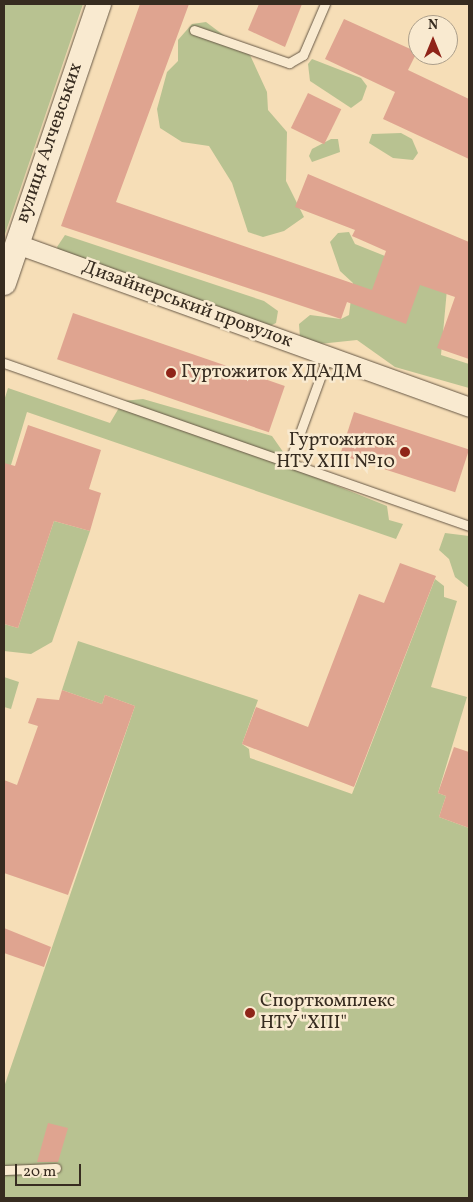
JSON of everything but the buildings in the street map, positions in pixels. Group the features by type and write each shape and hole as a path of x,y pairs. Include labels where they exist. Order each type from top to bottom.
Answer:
{"street":[{"name":"вулиця Алчевських","path":"4,283 99,4"},
{"name":"Дизайнерський провулок","path":"17,244 469,407"}],"lane":[{"path":"194,30 289,63 303,55 325,4"},
{"path":"289,463 328,356"},
{"path":"4,364 469,526"},
{"path":"4,1170 56,1168"}],"green space":[{"path":"4,4 83,4 4,237"},
{"path":"206,22 250,55 267,92 268,110 287,132 286,181 304,217 284,231 263,237 248,232 232,183 209,146 182,142 160,128 157,109 167,72 178,61 178,40 192,24"},
{"path":"312,59 361,78 367,86 362,100 351,108 310,81 308,64"},
{"path":"401,133 412,139 418,153 413,160 393,158 369,143 372,134"},
{"path":"331,139 338,139 340,152 312,162 309,156 312,149"},
{"path":"349,232 355,244 435,276 447,289 441,355 469,364 469,388 395,367 357,340 319,344 300,338 299,324 310,315 341,319 349,315 353,283 340,271 330,242 338,233"},
{"path":"65,235 264,301 278,311 276,323 266,328 61,254 57,247"},
{"path":"8,388 110,423 123,401 143,399 272,436 295,469 387,506 389,520 403,524 396,539 27,412 11,465 4,467 4,401"},
{"path":"54,521 90,531 52,642 31,654 4,651 4,624 18,628"},
{"path":"445,533 469,536 469,588 455,577 449,559 439,550"},
{"name":"Спорткомплекс НТУ \"ХПІ\"","path":"435,579 444,586 444,597 457,601 431,687 467,697 438,793 446,796 439,817 469,828 469,1198 4,1198 4,1087 135,706 105,695 102,704 62,690 78,641 258,700 242,744 249,749 250,758 352,794"},
{"path":"4,677 19,682 11,709 4,707"}],"place":[{"name":"Гуртожиток ХДАДМ","path":"171,373"},
{"name":"Гуртожиток НТУ ХПІ №10","path":"405,452"},
{"name":"Спорткомплекс НТУ \"ХПІ\"","path":"250,1013"}]}
